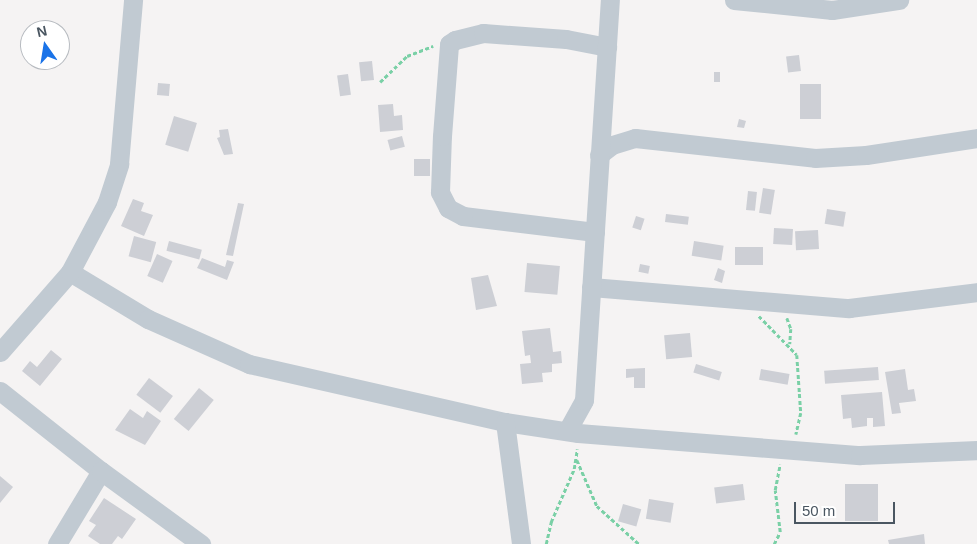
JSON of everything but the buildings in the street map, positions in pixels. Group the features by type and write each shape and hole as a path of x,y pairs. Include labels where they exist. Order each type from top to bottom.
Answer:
{"street":[{"path":"0,352 70,272 107,202 120,164 133,0"},
{"path":"573,432 584,400 610,0"},
{"path":"734,0 832,10 899,0"},
{"path":"595,232 463,216 448,208 440,192 450,44 464,36 483,33 566,40 607,47"},
{"path":"599,155 612,145 635,138 815,158 866,155 977,138"},
{"path":"70,272 148,319 249,364 505,422 573,432 860,455 977,450"},
{"path":"591,287 849,308 977,292"},
{"path":"1,389 102,471 201,544"},
{"path":"505,422 521,544"},
{"path":"57,544 102,471"}],"path":[{"path":"380,82 418,50 450,44"},
{"path":"745,301 790,345 797,355 799,367 802,413 775,485 780,532 774,544"},
{"path":"782,302 791,329 790,345"},
{"path":"573,432 576,456 583,479 597,506 639,544"},
{"path":"546,544 576,456"}]}
